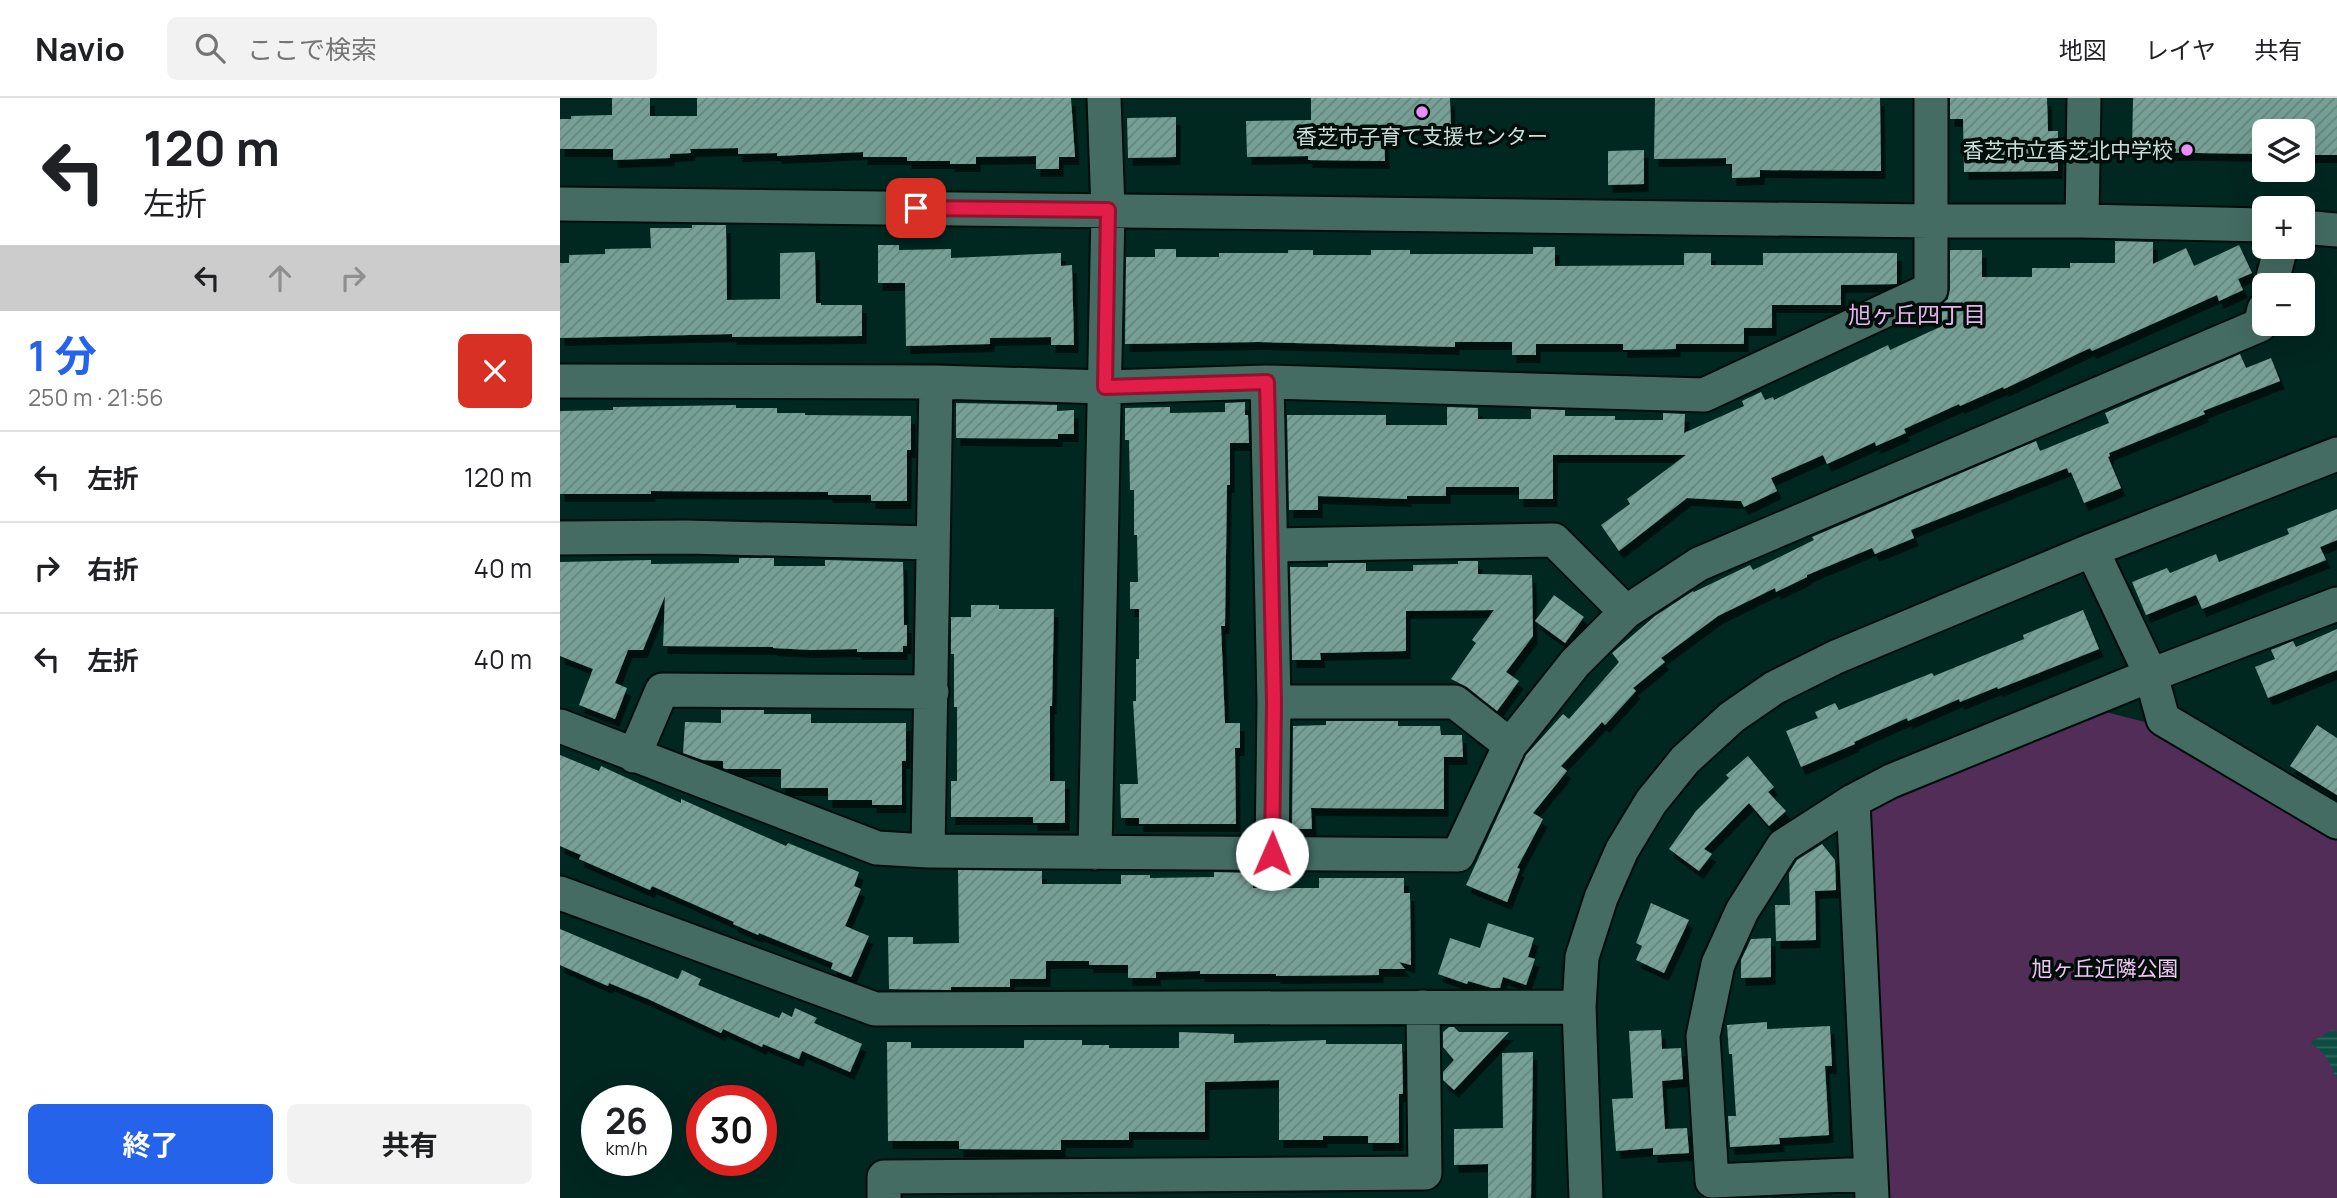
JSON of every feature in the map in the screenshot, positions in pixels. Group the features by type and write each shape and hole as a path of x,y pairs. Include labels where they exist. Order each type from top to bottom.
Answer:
{"street":[{"path":"1095,853 1108,210 1104,98"},
{"path":"560,382 936,382 1105,387 1267,382 1704,395 1931,289 1931,98"},
{"path":"2082,221 2084,98"},
{"path":"560,204 2252,225"},
{"path":"2315,228 2337,230"},
{"path":"560,726 877,848 928,851 1458,855 1510,745 1575,663 1626,612 1699,564 2252,328"},
{"path":"928,851 936,382"},
{"path":"1267,382 1274,702 1272,854"},
{"path":"1586,1198 1579,1007 1582,957 1601,898 1622,850 1651,802 1685,760 1732,717 1774,688 1836,657 2092,550 2337,454"},
{"path":"560,538 686,537 932,543"},
{"path":"1272,545 1554,540 1626,612"},
{"path":"2092,550 2151,675 2163,719 2337,822"},
{"path":"1853,801 1871,1186 1712,1181 1703,1036 1718,964 1742,911 1783,846 1853,801 1891,781 2151,675 2337,604"},
{"path":"634,756 662,690 932,692"},
{"path":"1274,702 1455,702 1510,745"},
{"path":"560,893 875,1009 1579,1007"},
{"path":"884,1198 884,1177 1424,1173 1423,1007"}],"green space":[{"name":"旭ヶ丘近隣公園","path":"2098,710 2149,723 2337,840 2337,1198 1885,1198 1868,811"}],"shaded area":[{"path":"2332,1030 2337,1032 2337,1079 2323,1054 2310,1043"}],"building":[{"path":"612,98 650,98 650,116 697,116 697,98 1071,98 1075,157 1059,157 1059,169 1036,169 1036,156 976,157 976,164 950,164 950,161 907,161 907,157 863,157 863,152 777,156 777,153 738,154 738,148 690,149 691,153 670,154 670,158 613,160 613,149 560,149 560,119 571,119 571,116 612,115"},
{"path":"1311,98 1450,98 1451,127 1384,128 1385,161 1308,160 1308,156 1247,157 1246,121 1311,120"},
{"path":"1655,98 1880,98 1881,171 1760,170 1760,177 1732,178 1732,164 1726,164 1726,158 1654,159"},
{"path":"1950,98 2047,98 2048,131 2058,131 2058,171 1964,172 1963,119 1950,119"},
{"path":"2133,98 2337,98 2337,155 2315,155 2315,119 2252,119 2252,154 2132,152"},
{"path":"1176,117 1176,157 1128,158 1127,118"},
{"path":"1644,150 1644,184 1608,185 1608,151"},
{"path":"692,225 726,225 727,300 780,299 780,253 815,252 816,303 862,305 862,336 732,337 732,334 560,338 560,263 569,263 569,255 605,254 605,249 651,248 650,228 692,228"},
{"path":"2115,241 2153,242 2153,264 2186,248 2194,266 2239,245 2252,273 2238,279 2243,290 2219,301 2217,295 2092,351 2090,348 2004,389 2003,387 1960,406 1959,404 1904,429 1906,433 1876,446 1875,442 1827,464 1823,455 1771,478 1777,491 1744,507 1741,501 1687,498 1619,551 1601,525 1630,504 1627,499 1686,455 1553,455 1553,499 1519,499 1519,487 1446,487 1446,496 1407,496 1407,499 1318,496 1318,510 1289,510 1287,415 1386,415 1386,425 1447,425 1447,407 1478,408 1478,419 1531,419 1531,409 1565,410 1565,416 1615,416 1615,420 1663,420 1663,413 1685,414 1684,433 1744,406 1742,401 1761,392 1765,400 1773,397 1774,400 1888,345 1890,350 1942,326 1942,304 1948,299 1950,289 1950,250 1982,250 1982,277 2032,277 2032,268 2070,268 2070,263 2115,263"},
{"path":"878,245 899,245 899,250 951,249 951,258 1061,253 1061,266 1072,265 1074,345 1051,345 1051,337 990,338 990,344 906,346 905,283 878,283"},
{"path":"1533,247 1555,247 1555,266 1684,265 1684,253 1711,253 1711,265 1763,265 1763,253 1897,253 1897,284 1841,285 1841,305 1772,305 1772,328 1744,328 1744,344 1676,344 1676,349 1623,350 1623,344 1536,344 1536,355 1512,355 1512,342 1455,342 1455,347 1258,342 1125,344 1126,257 1155,257 1155,249 1176,249 1176,257 1219,257 1219,253 1288,253 1288,250 1313,250 1313,255 1371,255 1371,250 1410,250 1410,254 1533,254"},
{"path":"2240,354 2246,368 2271,358 2280,381 2203,411 2205,414 2109,453 2108,457 2121,488 2084,503 2067,468 1911,530 1914,538 1875,554 1872,548 1807,575 1776,592 1775,588 1718,616 1661,658 1665,662 1633,688 1636,691 1605,725 1602,722 1561,766 1567,771 1533,813 1543,819 1517,868 1520,869 1507,902 1466,885 1526,755 1563,714 1569,719 1619,662 1612,653 1655,616 1693,591 1750,565 1753,570 1814,540 1812,537 2036,441 2040,451 2109,423 2105,413"},
{"path":"1245,402 1249,443 1230,443 1225,626 1221,626 1225,723 1240,723 1240,748 1235,748 1236,824 1139,824 1139,818 1121,818 1120,784 1138,784 1133,701 1136,701 1136,659 1139,659 1139,609 1130,609 1130,582 1138,582 1137,535 1134,535 1134,490 1130,490 1129,440 1125,440 1125,408 1170,407 1170,413 1225,412 1225,403"},
{"path":"956,403 1057,405 1057,411 1074,410 1074,434 1058,434 1058,439 956,438"},
{"path":"736,405 736,408 777,408 777,413 805,415 911,416 911,450 907,450 907,501 871,501 871,495 828,495 828,492 651,491 651,494 560,494 560,411 613,410 613,407"},
{"path":"2337,509 2337,540 2320,547 2326,560 2202,609 2196,595 2146,615 2132,582 2167,568 2170,573 2216,554 2219,562 2289,534 2287,529"},
{"path":"739,558 774,558 774,566 825,566 825,560 903,562 907,646 903,646 903,652 857,652 857,649 663,646 665,596 643,650 628,650 615,683 627,688 615,719 579,705 593,669 560,656 560,562 651,560 651,564 739,563"},
{"path":"1458,561 1478,561 1478,574 1532,575 1533,636 1506,672 1519,681 1497,711 1467,687 1451,679 1476,643 1472,640 1494,610 1406,611 1406,651 1320,653 1321,660 1292,660 1290,567 1366,563 1366,571 1413,571 1413,565 1458,564"},
{"path":"1554,595 1584,617 1565,643 1535,621"},
{"path":"971,605 999,605 999,609 1054,609 1050,781 1065,781 1065,823 1033,823 1033,817 951,817 951,781 957,781 957,707 954,707 951,617 971,617"},
{"path":"2083,610 2099,649 1998,689 1997,687 1960,702 1959,699 1908,721 1907,718 1801,767 1786,731 1818,718 1815,712 1835,703 1839,710 1932,673 1934,676 2024,639 2023,635"},
{"path":"2337,629 2337,670 2268,698 2255,667 2275,659 2271,650 2293,641 2296,647"},
{"path":"721,710 811,714 811,723 906,723 906,761 902,761 902,805 872,805 872,800 828,800 828,788 781,788 781,769 726,769 723,768 723,761 703,760 683,753 685,722 721,723"},
{"path":"1326,721 1398,721 1398,726 1440,726 1441,735 1462,735 1463,757 1444,757 1444,809 1311,808 1312,829 1292,829 1293,726 1326,725"},
{"path":"2317,725 2337,738 2337,795 2290,766"},
{"path":"560,755 599,771 601,766 681,803 681,799 786,846 788,843 859,872 854,886 861,889 845,926 869,936 851,977 831,969 833,963 759,933 758,935 652,886 650,890 579,859 581,855 560,846"},
{"path":"1748,756 1774,787 1768,792 1786,811 1769,826 1749,803 1704,849 1712,854 1699,871 1669,849 1696,811 1729,778 1726,775"},
{"path":"1822,844 1835,860 1836,890 1815,891 1816,940 1776,941 1775,905 1790,905 1789,873 1797,860"},
{"path":"958,870 1042,871 1042,884 1121,884 1121,875 1150,875 1150,878 1214,877 1214,872 1253,873 1253,888 1319,888 1319,878 1404,878 1404,893 1410,893 1411,965 1399,962 1405,969 1379,969 1379,975 1276,976 1200,974 1200,971 1156,972 1156,978 1128,978 1128,965 1046,961 1046,979 1010,979 1010,987 889,989 888,937 913,937 913,944 959,943"},
{"path":"1651,903 1689,920 1664,973 1636,960 1642,946 1636,943"},
{"path":"1488,923 1534,938 1528,957 1535,959 1526,985 1503,977 1500,988 1492,988 1468,981 1467,984 1438,974 1450,938 1480,948"},
{"path":"560,929 678,979 682,970 701,979 698,985 779,1018 782,1012 792,1017 795,1008 817,1018 814,1023 862,1044 850,1072 802,1051 799,1059 763,1044 762,1047 723,1029 721,1033 648,999 609,983 608,986 560,965"},
{"path":"1771,938 1771,977 1741,978 1741,960 1751,939"},
{"path":"1767,1022 1767,1029 1830,1026 1832,1066 1825,1066 1829,1135 1779,1138 1780,1144 1730,1147 1728,1116 1736,1116 1732,1054 1729,1054 1727,1025"},
{"path":"1454,1027 1459,1032 1509,1032 1454,1090 1443,1080 1443,1072 1454,1060 1443,1047 1443,1032"},
{"path":"1661,1030 1662,1049 1681,1048 1683,1079 1662,1081 1665,1129 1687,1128 1689,1153 1653,1155 1653,1148 1616,1151 1612,1099 1633,1098 1629,1031"},
{"path":"1179,1032 1234,1034 1234,1043 1326,1040 1326,1044 1402,1044 1403,1094 1399,1094 1399,1143 1368,1143 1368,1136 1279,1140 1279,1080 1205,1082 1205,1132 1129,1132 1129,1140 1061,1140 1061,1150 959,1149 959,1141 888,1141 887,1042 911,1042 911,1048 1024,1048 1024,1040 1082,1040 1082,1045 1109,1045 1109,1048 1179,1048"},
{"path":"1533,1052 1531,1198 1488,1198 1488,1164 1454,1165 1454,1129 1503,1128 1502,1053"}],"place":[{"name":"香芝市子育て支援センター","path":"1422,112"},
{"name":"香芝市立香芝北中学校","path":"2187,150"}],"district":[{"name":"旭ヶ丘四丁目","path":"1917,314"}],"route":[{"path":"916,208 1108,210 1105,387 1267,382 1274,702 1272,854"}]}
